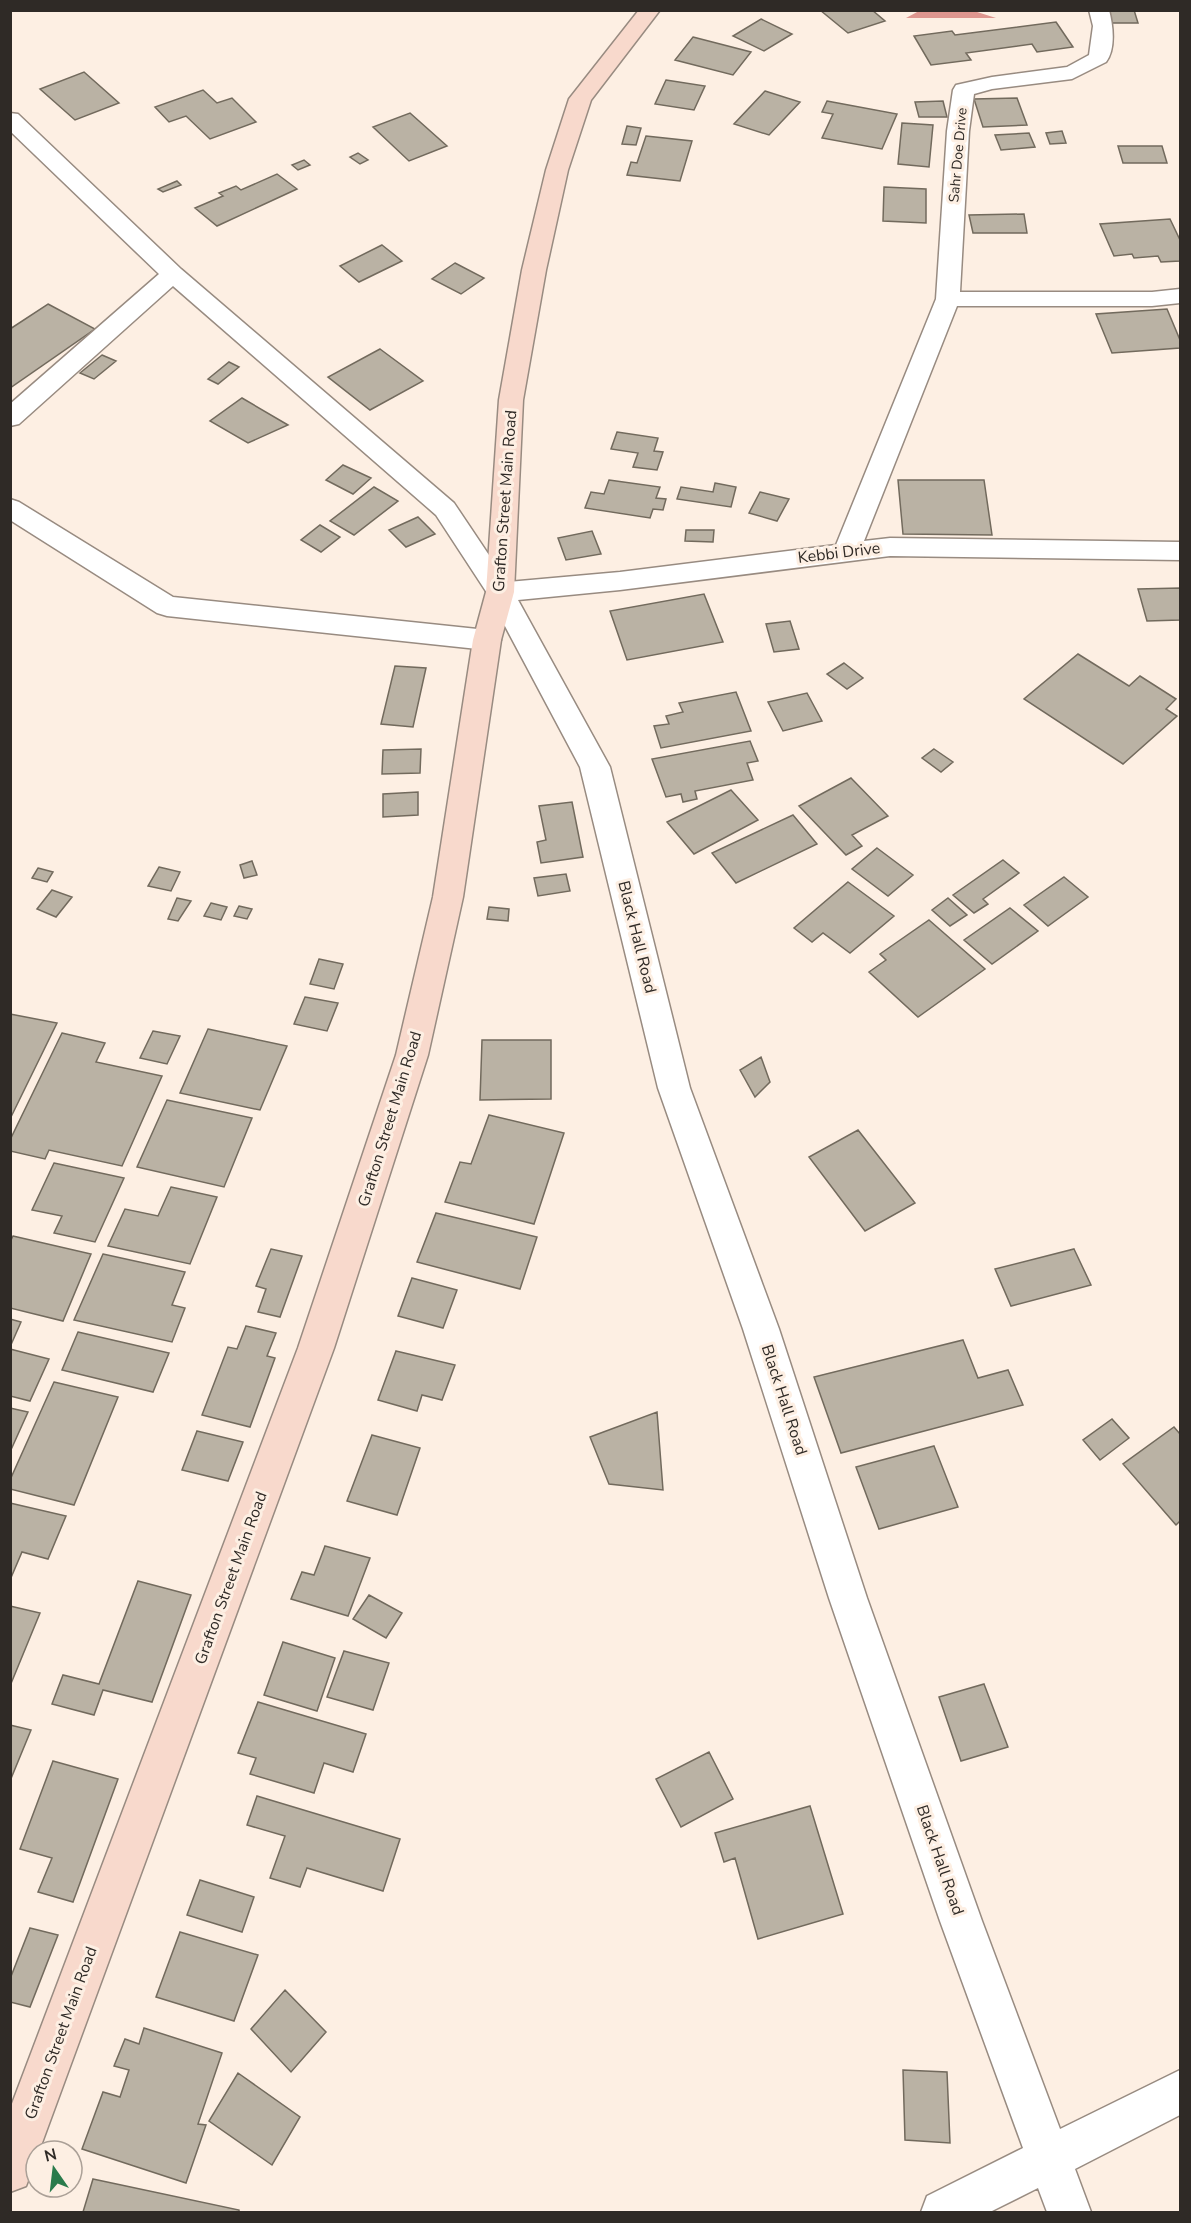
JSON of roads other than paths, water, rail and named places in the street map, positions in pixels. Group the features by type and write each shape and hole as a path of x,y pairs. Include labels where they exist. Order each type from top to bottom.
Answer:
{"street":[{"name":"Grafton Street Main Road","path":"10,2170 316,1348 412,1055 448,897 487,640 500,592 511,400 534,270 557,170 580,99 650,10"},
{"name":"Sahr Doe Drive","path":"846,552 948,299 958,130 964,90 992,82 1072,73 1099,58 1102,26 1099,10"},
{"name":"Black Hall Road","path":"10,119 173,274 445,509 500,592 595,767 674,1088 761,1329 856,1621 1048,2161 1069,2212"},
{"path":"10,418 173,274"},
{"path":"948,299 1152,299 1180,296"},
{"path":"10,507 167,606 487,640"},
{"name":"Kebbi Drive","path":"500,592 620,581 890,547 1180,551"},
{"path":"943,2212 1048,2161 1180,2092"}]}
